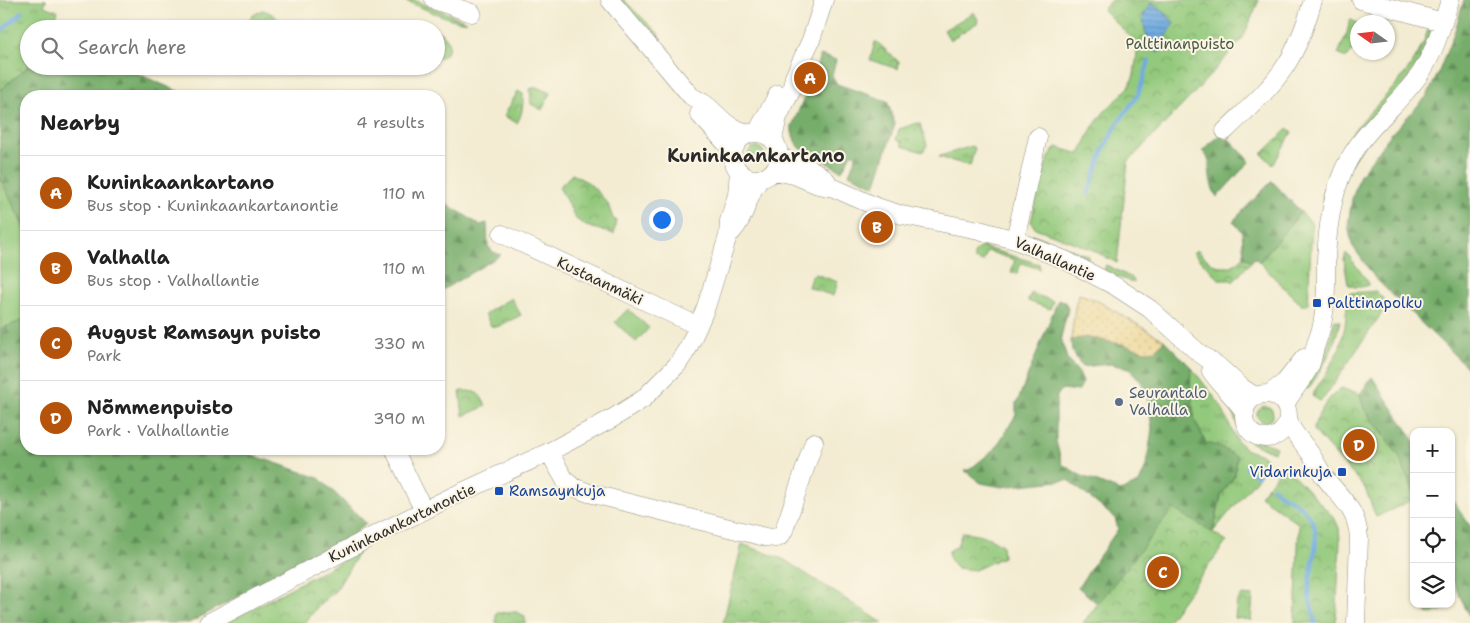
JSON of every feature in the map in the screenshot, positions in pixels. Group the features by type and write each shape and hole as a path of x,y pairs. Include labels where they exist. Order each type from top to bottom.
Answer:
{"street":[{"path":"434,0 472,14"},
{"path":"610,0 691,96 705,104 725,124 737,130 760,135 778,147 771,169 749,178 739,171 734,162 733,151 739,140 760,135 778,117 791,92 794,77 811,40 824,0"},
{"path":"1225,131 1268,89 1285,68 1306,26 1313,0"},
{"path":"1360,0 1443,22"},
{"path":"1316,344 1285,382 1250,401 1246,406 1245,419 1250,431 1262,437 1274,436 1284,429 1287,412 1310,365 1320,336 1324,312 1328,230 1331,211 1344,169 1364,136 1420,74 1428,60 1450,0"},
{"path":"691,96 695,110 733,151"},
{"path":"1015,240 1038,137"},
{"name":"Valhallantie","path":"771,169 800,164 822,176 834,188 877,207 902,215 979,230 1015,240 1065,260 1115,286 1150,309 1199,353 1218,366 1241,387 1262,395"},
{"name":"Kuninkaankartanontie","path":"728,236 738,226 746,212 754,188 771,169"},
{"name":"Kuninkaankartanontie","path":"208,623 424,510 549,452 614,418 643,399 677,365 688,348 706,308 728,236 737,194 739,171"},
{"name":"Kustaanmäki","path":"502,234 698,326"},
{"name":"Valhallantie","path":"1199,353 1218,382 1238,402 1245,413"},
{"path":"1262,395 1276,396 1281,400 1287,412 1292,430 1353,512 1358,526 1359,538 1356,623"},
{"path":"1274,436 1282,440 1324,475"},
{"path":"549,452 565,480 573,487 589,494 775,538 781,536 784,530 814,442"},
{"path":"397,455 424,510"}],"green space":[{"path":"0,0 46,0 44,6 58,11 55,20 20,20 20,73 0,90"},
{"path":"403,0 414,0 467,21 454,20"},
{"path":"618,0 624,0 658,33 659,37 657,38 633,19"},
{"name":"Palttinanpuisto","path":"1111,0 1259,0 1243,38 1196,91 1128,162 1117,263 1091,249 1035,228 1031,222 1046,164 1056,147 1080,154 1092,128 1104,112 1129,87 1134,75 1137,54 1136,42 1103,10"},
{"path":"1464,0 1470,0 1470,370 1375,278 1352,245 1348,225 1352,199 1360,175 1391,134 1427,96 1438,74 1455,30"},
{"path":"262,10 279,20 248,20"},
{"path":"974,12 978,20 977,23 950,40 944,30"},
{"path":"1350,19 1350,53 1346,58 1338,54 1347,33"},
{"path":"1428,30 1432,31 1420,61 1326,201 1322,200 1330,171 1344,144 1406,72 1415,59"},
{"path":"445,36 449,45 445,55"},
{"path":"875,42 899,62 898,69 870,60"},
{"path":"820,55 836,60 832,75 837,84 887,101 895,124 875,186 849,174 856,156 855,154 851,154 842,171 800,148 795,141 792,126 814,75"},
{"path":"20,73 20,75 141,75 175,90 20,90 20,220 0,178 0,90"},
{"path":"536,87 551,93 542,110 531,104 530,89"},
{"path":"518,91 523,94 523,102 522,112 517,123 504,116"},
{"path":"918,123 921,125 927,145 923,152 902,146 902,142 896,140 899,129"},
{"path":"1288,128 1292,132 1273,165 1262,154"},
{"path":"1220,134 1226,140 1228,138 1250,161 1217,197 1211,183 1209,160 1202,151"},
{"path":"972,146 975,148 970,166 939,157 940,156"},
{"path":"756,147 764,155 756,163 748,155"},
{"path":"572,174 589,183 608,204 613,219 616,220 614,234 586,226 576,219 559,187"},
{"path":"0,178 20,220 20,321 0,329"},
{"path":"848,181 905,203 903,209 849,188"},
{"path":"1272,181 1301,212 1259,262 1255,258 1252,261 1244,257 1242,232 1233,221"},
{"path":"445,203 480,225 487,223 488,246 493,252 501,255 445,288"},
{"path":"1301,212 1312,223 1308,305 1301,305 1259,262"},
{"path":"1032,234 1089,256 1087,261 1032,240 1030,238"},
{"path":"983,247 1039,264 1040,269 1021,263 1017,274 1011,272 1015,260 987,251 983,262 974,259 976,251"},
{"path":"1197,250 1212,263 1221,267 1231,266 1244,257 1252,261 1233,282 1231,280 1220,280 1193,253"},
{"path":"1346,253 1368,282 1368,285 1358,287 1348,284 1344,260"},
{"path":"1106,265 1132,278 1134,283 1104,270"},
{"path":"815,274 838,282 833,296 808,287 811,277"},
{"path":"1376,291 1388,304 1324,398 1321,401 1318,400 1312,396 1340,347 1349,293"},
{"path":"1031,293 1053,301 1050,309 1028,301"},
{"path":"511,298 521,315 497,327 491,326 485,314"},
{"path":"1058,300 1065,302 1068,309 1061,337 1067,359 1079,373 1083,382 1079,391 1062,389 1057,396 1056,441 1062,464 1080,475 1120,491 1139,483 1147,464 1152,428 1147,394 1141,382 1129,368 1109,364 1082,367 1072,351 1071,340 1086,337 1122,344 1145,351 1156,350 1164,340 1191,367 1190,388 1195,421 1206,443 1221,447 1237,457 1235,475 1221,495 1213,532 1141,623 1083,623 1098,604 1078,587 1118,529 1115,518 1068,480 1002,487 981,483 964,470 969,470 995,449 1016,415 1016,403"},
{"path":"628,309 649,328 636,342 615,322"},
{"path":"1335,320 1340,321 1332,348 1308,389 1305,387 1328,346"},
{"path":"20,321 20,455 252,455 319,478 366,523 348,539 189,623 0,623 0,329"},
{"path":"1191,367 1221,406 1237,441 1247,450 1263,455 1267,460 1264,470 1213,532 1221,495 1235,475 1221,447 1206,443 1195,421 1190,388"},
{"path":"1372,377 1410,434 1410,484 1399,456 1364,409 1360,394"},
{"path":"1342,388 1360,394 1364,409 1399,456 1410,484 1410,501 1376,517 1365,488 1314,431 1316,420 1333,395"},
{"path":"460,391 476,393 481,397 486,406 463,416"},
{"path":"1262,406 1268,406 1273,411 1271,420 1262,422 1257,417 1257,411"},
{"path":"1235,407 1243,431 1254,439 1276,447 1274,452 1255,445 1243,436 1231,410"},
{"path":"1284,465 1335,519 1339,528 1336,623 1295,623 1299,524 1260,496"},
{"path":"1455,503 1470,526 1470,618 1455,586"},
{"path":"1173,509 1227,541 1166,623 1083,623"},
{"path":"962,532 983,536 1002,545 1003,557 975,570 956,568 949,557 949,551 957,546"},
{"path":"742,544 783,559 883,623 723,623"},
{"path":"359,552 336,590 318,606 305,623 225,623"},
{"path":"1242,595 1253,596 1251,620 1235,618 1237,601"},
{"path":"1423,608 1443,608 1443,610 1429,615"},
{"path":"516,612 525,616 525,623 496,623 496,613"}],"sand":[{"path":"1079,294 1096,300 1164,340 1156,350 1145,351 1122,344 1086,337 1071,340 1075,307"}],"water":[{"path":"1151,3 1165,13 1174,23 1158,53 1147,43 1143,21 1144,14"}],"waterway":[{"path":"0,32 22,12"},
{"path":"1088,194 1104,148 1118,123 1138,95 1149,61"},
{"path":"1246,468 1258,476"},
{"path":"1273,487 1278,493 1302,508 1314,524 1316,543 1309,593 1315,623"}],"place":[{"name":"Kuninkaankartano","path":"810,78"},
{"name":"Valhalla","path":"877,227"},
{"name":"Palttinapolku","path":"1317,303"},
{"name":"Seurantalo Valhalla","path":"1119,402"},
{"name":"Nõmmenpuisto","path":"1359,445"},
{"name":"Vidarinkuja","path":"1342,472"},
{"name":"Ramsaynkuja","path":"499,491"},
{"name":"August Ramsayn puisto","path":"1163,572"}],"district":[{"name":"Kuninkaankartano","path":"756,156"}]}
